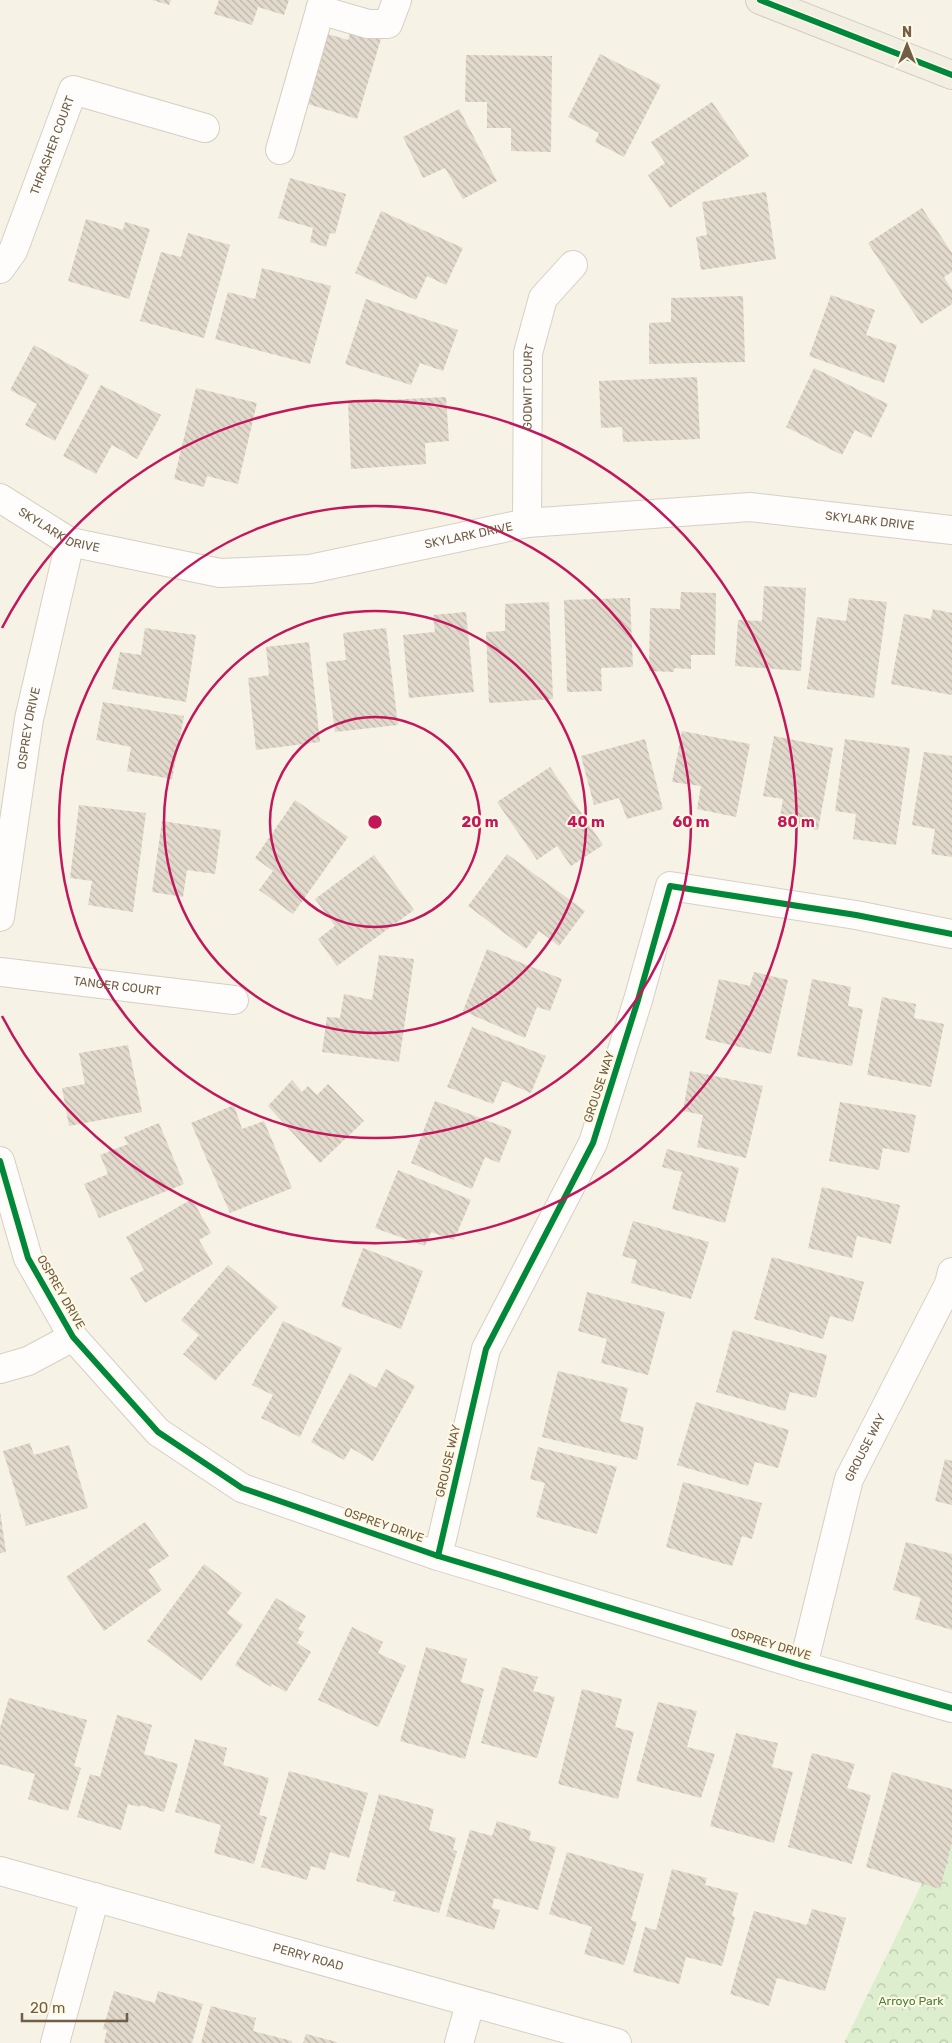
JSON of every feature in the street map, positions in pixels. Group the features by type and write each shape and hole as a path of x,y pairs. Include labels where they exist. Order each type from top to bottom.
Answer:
{"main road":[{"path":"760,0 952,75"}],"street":[{"path":"280,150 322,5 368,24 388,24 397,0"},
{"name":"THRASHER COURT","path":"0,269 13,251 73,90 205,128"},
{"name":"GODWIT COURT","path":"527,523 528,353 543,298 573,265"},
{"name":"SKYLARK DRIVE","path":"0,498 70,542 220,573 310,569 527,523 750,507 952,530"},
{"name":"OSPREY DRIVE","path":"0,917 29,719 70,542"},
{"name":"GROUSE WAY","path":"438,1556 486,1349 593,1143 638,1000 670,886 856,915 952,934"},
{"name":"TANGER COURT","path":"0,972 234,1000"},
{"name":"OSPREY DRIVE","path":"0,1161 28,1258 73,1337 158,1432 242,1488 438,1556 803,1666 952,1708"},
{"name":"GROUSE WAY","path":"803,1666 849,1479 949,1284 952,1272"},
{"path":"0,1369 28,1361 73,1337"},
{"name":"PERRY ROAD","path":"0,1871 470,2004 617,2043"},
{"path":"55,2043 94,1898"},
{"path":"458,2043 470,2004"}],"green space":[{"name":"Arroyo Park","path":"952,1822 952,2043 844,2043"}],"building":[{"path":"152,0 171,0 169,5"},
{"path":"219,0 289,0 284,15 258,7 252,25 214,14"},
{"path":"351,30 381,39 357,119 308,104 328,34 348,40"},
{"path":"600,54 661,85 624,157 595,142 599,133 568,117"},
{"path":"466,55 552,56 551,152 511,151 511,128 487,128 487,102 465,102"},
{"path":"712,102 749,156 670,208 648,175 665,163 651,142"},
{"path":"459,109 497,181 463,199 445,168 423,178 403,137"},
{"path":"290,178 346,194 335,234 330,233 326,247 310,242 313,228 278,218"},
{"path":"766,192 776,259 701,270 696,237 707,235 702,202"},
{"path":"922,208 952,253 952,272 944,277 952,290 952,304 921,324 868,243"},
{"path":"381,211 463,248 446,285 427,276 416,300 355,273"},
{"path":"86,219 123,230 125,222 150,229 129,299 68,281"},
{"path":"188,233 230,245 204,338 140,321 161,252 181,257"},
{"path":"262,268 331,286 310,364 215,339 228,292 255,299"},
{"path":"831,295 875,310 866,335 897,345 884,383 809,356"},
{"path":"743,296 745,362 649,364 649,323 671,322 671,298"},
{"path":"366,299 458,330 443,371 420,363 411,385 345,364"},
{"path":"34,345 89,375 55,441 25,425 37,404 10,390"},
{"path":"814,368 888,404 871,438 855,430 842,455 786,427"},
{"path":"697,377 700,439 623,442 622,427 601,428 599,381"},
{"path":"101,385 161,415 137,459 112,445 96,474 63,456"},
{"path":"196,388 257,403 238,484 207,476 204,487 174,479"},
{"path":"446,397 449,441 425,443 426,464 351,469 348,402"},
{"path":"764,586 806,588 801,671 735,666 738,620 762,621"},
{"path":"681,592 716,593 715,655 691,655 691,669 674,668 674,672 649,671 650,608 680,609"},
{"path":"630,598 633,667 601,668 602,691 567,692 564,600"},
{"path":"849,598 887,602 874,698 807,689 817,617 846,621"},
{"path":"549,602 553,699 489,703 486,632 505,631 505,604"},
{"path":"933,609 952,613 952,695 891,684 904,614 931,619"},
{"path":"466,612 474,692 409,698 403,635 435,632 433,615"},
{"path":"145,628 196,635 186,702 112,689 120,652 141,655"},
{"path":"386,628 398,725 335,732 326,662 346,660 343,633"},
{"path":"309,642 320,742 256,750 248,678 269,675 266,647"},
{"path":"103,702 184,716 172,779 127,771 131,747 96,740"},
{"path":"682,731 750,744 736,817 697,809 701,786 672,782"},
{"path":"774,736 833,748 818,830 779,823 783,799 763,796"},
{"path":"645,739 663,809 627,819 619,798 594,805 581,756"},
{"path":"845,739 910,748 896,845 853,839 856,814 835,811"},
{"path":"924,752 952,756 952,857 931,854 935,829 912,825"},
{"path":"550,767 603,845 571,866 557,846 537,860 497,802"},
{"path":"295,800 348,837 293,914 259,890 273,871 255,858"},
{"path":"79,805 146,813 133,912 88,905 92,881 70,878"},
{"path":"162,821 221,830 215,874 187,870 183,897 152,892"},
{"path":"507,854 585,911 559,946 539,931 526,949 468,906"},
{"path":"374,855 414,910 337,966 318,939 335,926 315,899"},
{"path":"487,949 562,979 550,1011 537,1007 525,1038 463,1011"},
{"path":"379,955 414,959 399,1062 322,1052 327,1017 340,1018 344,994 372,1000"},
{"path":"754,972 788,980 771,1054 705,1039 719,979 750,986"},
{"path":"812,979 851,987 848,1006 863,1009 852,1066 797,1056"},
{"path":"882,997 916,1004 914,1018 944,1024 931,1087 867,1075"},
{"path":"472,1027 546,1056 531,1093 503,1081 493,1104 447,1087"},
{"path":"128,1045 142,1112 69,1126 62,1088 85,1084 79,1053"},
{"path":"690,1071 763,1086 746,1158 697,1147 703,1115 683,1111"},
{"path":"292,1080 302,1092 308,1086 317,1095 328,1084 364,1121 320,1163 268,1106"},
{"path":"435,1101 512,1130 499,1163 485,1157 472,1189 411,1163"},
{"path":"840,1102 916,1115 909,1153 883,1148 879,1170 829,1161"},
{"path":"234,1105 242,1129 264,1121 292,1188 230,1213 191,1123"},
{"path":"159,1123 184,1184 99,1218 84,1184 108,1174 100,1155 128,1144 124,1137"},
{"path":"667,1149 739,1168 725,1223 672,1209 682,1172 662,1167"},
{"path":"398,1170 471,1200 454,1240 431,1232 425,1246 375,1228"},
{"path":"822,1187 900,1205 891,1244 857,1236 852,1258 808,1248"},
{"path":"192,1199 211,1233 199,1240 213,1264 145,1303 130,1278 144,1270 126,1237"},
{"path":"633,1221 709,1242 691,1299 631,1283 637,1260 622,1256"},
{"path":"363,1248 423,1271 401,1329 341,1306"},
{"path":"772,1257 864,1282 853,1322 830,1316 823,1339 754,1319"},
{"path":"228,1265 278,1307 215,1381 183,1354 199,1335 181,1320"},
{"path":"587,1292 665,1312 648,1375 601,1363 607,1339 578,1331"},
{"path":"283,1321 342,1348 300,1437 261,1418 273,1395 252,1385"},
{"path":"733,1330 827,1355 816,1398 790,1392 785,1411 716,1392"},
{"path":"386,1369 415,1386 373,1461 351,1448 344,1460 311,1442 350,1373 376,1388"},
{"path":"558,1371 628,1388 620,1421 644,1427 637,1460 542,1437"},
{"path":"696,1402 789,1430 778,1468 755,1462 748,1486 677,1465"},
{"path":"30,1443 34,1455 69,1445 88,1508 26,1526 3,1451"},
{"path":"538,1447 617,1467 597,1534 536,1517 545,1483 530,1479"},
{"path":"945,1459 952,1461 952,1505 935,1501"},
{"path":"683,1482 762,1503 752,1539 742,1536 732,1566 666,1547"},
{"path":"0,1511 6,1552 0,1553"},
{"path":"145,1522 169,1556 148,1570 162,1590 104,1631 66,1577"},
{"path":"906,1542 952,1554 952,1630 915,1619 921,1598 893,1590"},
{"path":"204,1564 242,1593 227,1613 243,1625 201,1681 147,1641"},
{"path":"276,1598 306,1616 298,1629 304,1632 297,1643 311,1652 286,1692 272,1684 271,1687 235,1665"},
{"path":"352,1627 383,1642 378,1653 406,1666 378,1727 318,1700"},
{"path":"426,1647 467,1659 461,1682 484,1689 465,1759 400,1741"},
{"path":"502,1667 538,1677 533,1691 555,1697 537,1758 481,1743"},
{"path":"582,1689 622,1699 615,1727 634,1732 618,1799 558,1784"},
{"path":"9,1698 87,1720 74,1766 81,1768 68,1811 28,1799 35,1774 0,1764 0,1728"},
{"path":"658,1702 697,1711 687,1747 715,1754 701,1798 636,1781"},
{"path":"117,1715 152,1725 144,1754 178,1764 164,1812 140,1805 140,1807 128,1804 121,1830 77,1817 90,1774 100,1777"},
{"path":"736,1733 778,1743 772,1767 793,1772 774,1843 710,1826"},
{"path":"195,1739 227,1748 223,1765 269,1778 259,1815 267,1817 254,1864 214,1853 221,1825 175,1812"},
{"path":"812,1753 855,1764 847,1788 871,1795 852,1864 788,1847"},
{"path":"289,1771 368,1793 349,1858 330,1852 325,1870 311,1866 307,1880 261,1867"},
{"path":"892,1772 952,1789 952,1842 940,1889 866,1867"},
{"path":"379,1794 434,1809 429,1830 456,1838 453,1850 457,1851 439,1913 393,1901 396,1892 356,1881"},
{"path":"497,1821 531,1831 529,1840 556,1847 538,1910 494,1898 492,1908 500,1910 494,1930 446,1916 470,1830 492,1836"},
{"path":"567,1852 644,1874 631,1920 637,1922 624,1965 584,1954 592,1927 549,1914"},
{"path":"672,1869 707,1878 705,1885 738,1893 732,1916 735,1917 722,1966 686,1957 679,1984 633,1972 645,1927 656,1930"},
{"path":"812,1909 846,1918 825,1991 777,1978 769,2006 730,1994 754,1911 807,1925"},
{"path":"114,1991 155,2003 158,1991 203,2004 192,2043 104,2043 107,2030 103,2029"},
{"path":"211,2006 256,2018 253,2031 292,2041 292,2043 201,2043"},
{"path":"306,2034 337,2042 337,2043 303,2043"}],"cycle path":[{"path":"760,0 952,75"},
{"path":"438,1556 486,1349 593,1143 638,1000 670,886 856,915 952,934"},
{"path":"0,1161 28,1258 73,1337 158,1432 242,1488 438,1556 803,1666 952,1708"}]}
